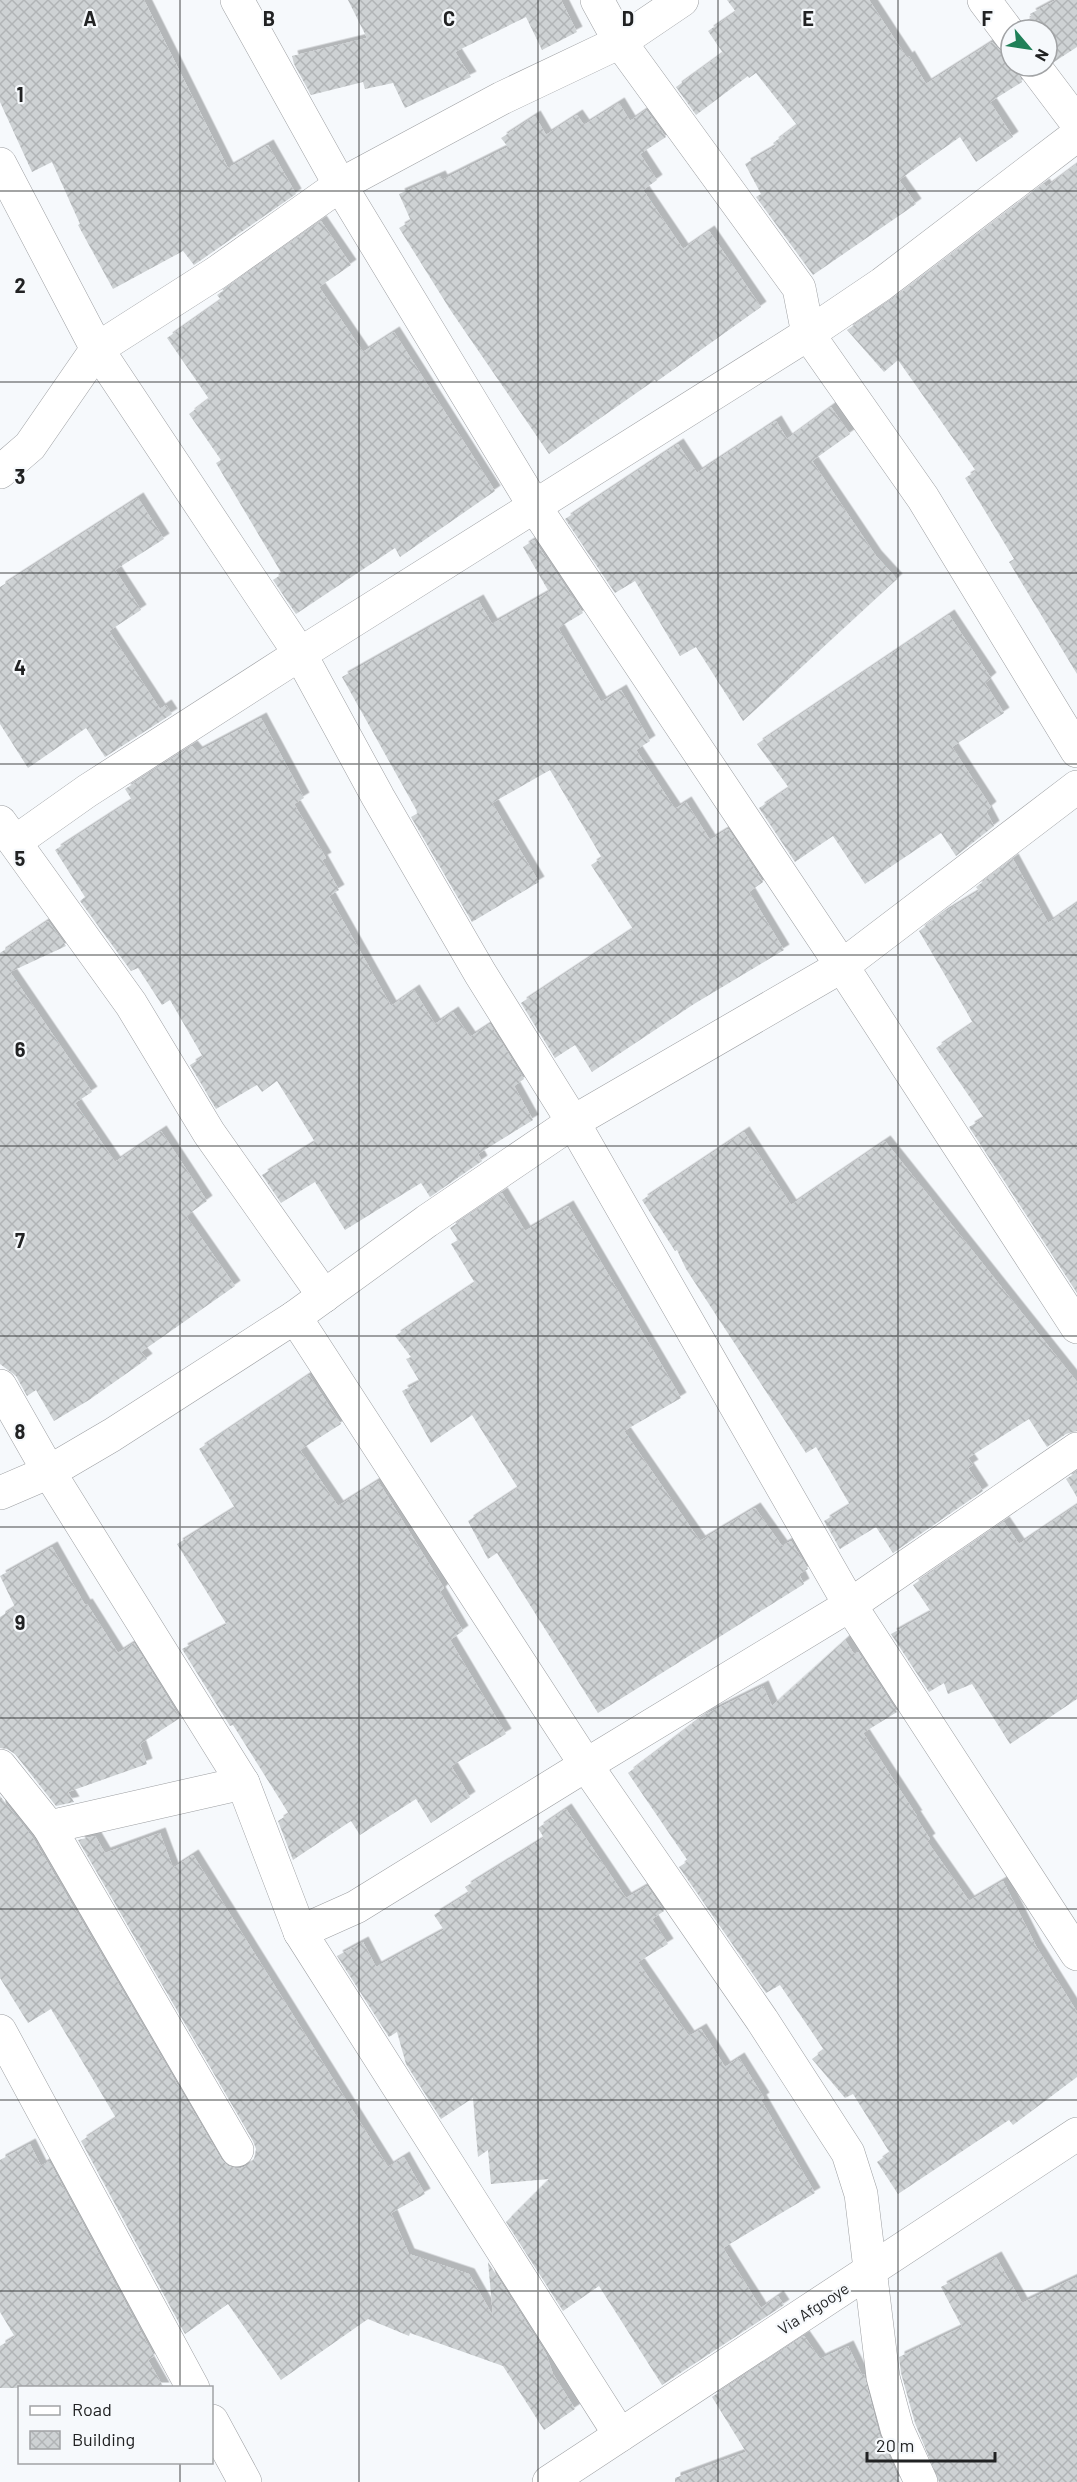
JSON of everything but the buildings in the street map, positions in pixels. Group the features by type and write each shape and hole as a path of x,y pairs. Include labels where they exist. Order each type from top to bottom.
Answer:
{"street":[{"path":"237,0 340,185 535,507 842,966 1077,1327"},
{"path":"597,0 620,42 799,288 808,334 922,498 1077,751"},
{"path":"0,472 30,446 97,349 216,273 340,185 502,98 620,42 682,0"},
{"path":"984,0 999,20"},
{"path":"1043,78 1077,123"},
{"path":"324,1296 209,1133 131,1004 7,832 87,791 808,334 882,284 1077,135"},
{"path":"0,164 97,349 300,654 378,797 480,973 573,1122 850,1605 1077,1954"},
{"path":"0,1493 49,1472 112,1435 295,1317 427,1221 573,1122 842,966 1077,787"},
{"path":"295,1317 586,1765 762,2020 848,2153 861,2194 883,2377 897,2429 921,2482"},
{"path":"0,1386 49,1472 243,1783 300,1932 620,2435"},
{"path":"300,1932 356,1907 850,1605 1077,1449"},
{"path":"0,1766 49,1827 237,2150"},
{"path":"49,1827 243,1783"},
{"path":"0,2031 193,2386"},
{"name":"Via Afgooye","path":"549,2482 1077,2134"},
{"path":"213,2423 245,2482"}]}
